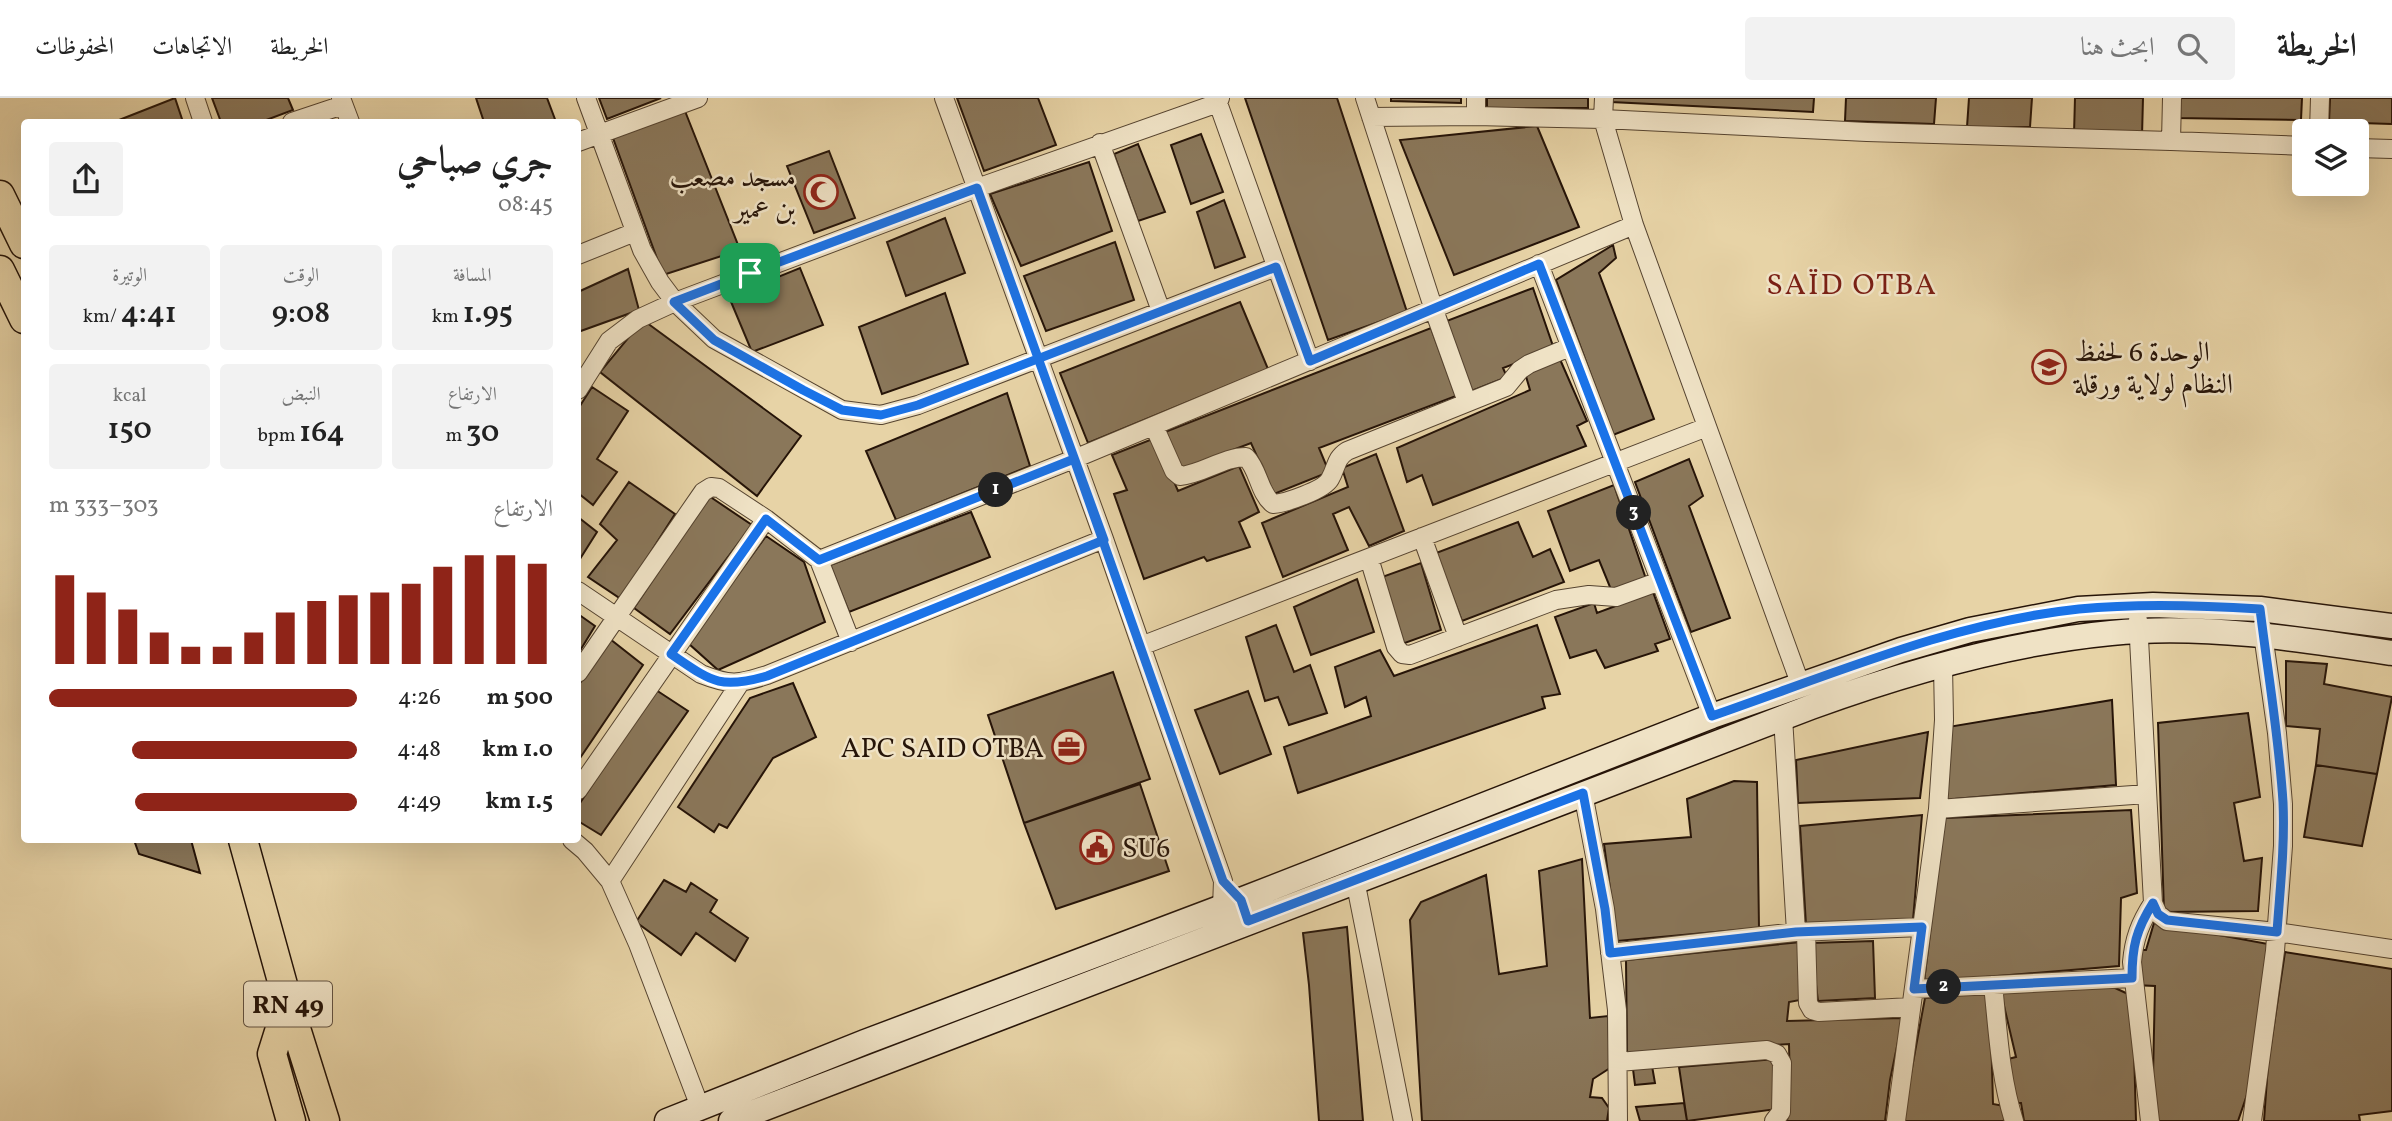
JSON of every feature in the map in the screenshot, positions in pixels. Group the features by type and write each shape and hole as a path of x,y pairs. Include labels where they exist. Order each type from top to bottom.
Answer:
{"highway":[{"path":"0,195 21,238"},
{"path":"0,270 21,313"},
{"name":"RN 49","path":"244,843 288,1003 325,1121"},
{"name":"RN 49","path":"288,1003 272,1054 290,1121"}],"main road":[{"path":"732,1121 1712,716 1901,650 1970,630 2078,609 2137,606 2260,609 2392,626"},
{"path":"667,1121 1235,914 1355,880 1846,694 1943,666 2048,641 2138,632 2211,632 2392,653"}],"street":[{"path":"195,98 202,119"},
{"path":"586,98 635,232 660,282 674,302 714,340 842,410 881,415 918,405 1276,267"},
{"path":"581,141 698,98"},
{"path":"944,98 1104,540 1235,914"},
{"path":"1365,98 1467,402"},
{"path":"1604,98 1603,119 1634,225 1801,686"},
{"path":"2171,141 2172,98"},
{"path":"2319,119 2320,98"},
{"path":"299,119 342,101 349,119"},
{"path":"581,385 609,341 638,319 674,302 977,188 1219,101 1310,361"},
{"path":"1371,117 1476,107 1603,119 1867,132 2292,146"},
{"path":"1100,143 1161,311"},
{"path":"2369,148 2392,149"},
{"path":"819,560 1074,459 1634,225"},
{"path":"581,254 635,232"},
{"path":"1539,264 1712,716"},
{"path":"1154,426 1174,471 1180,476 1190,475 1237,457 1246,457 1252,463 1267,500 1273,504 1284,503 1325,485 1331,478 1339,457 1348,451 1506,387 1520,370 1570,347"},
{"path":"1141,646 1707,427"},
{"path":"581,669 703,492 711,487 719,488 766,519 819,560 850,642"},
{"path":"581,786 766,519"},
{"path":"1422,537 1458,637"},
{"path":"581,593 701,674 722,683 740,683 767,676 1104,540"},
{"path":"1368,558 1396,647 1402,654 1410,655 1556,600 1588,595 1616,597 1660,580"},
{"path":"2137,606 2153,903 2158,914 2167,920 2277,932 2392,949"},
{"path":"2252,1121 2277,932 2283,846 2283,804 2277,733 2260,609"},
{"path":"1896,1121 1938,808 1944,720 1943,666"},
{"path":"610,881 740,683"},
{"path":"1783,717 1808,1003 1812,1010 1819,1012 1911,1007"},
{"path":"1583,793 1605,909 1618,1010 1618,1121"},
{"path":"1938,808 2147,794"},
{"path":"576,843 610,881 638,944 700,1107"},
{"path":"1355,880 1403,1121"},
{"path":"2150,1121 2137,1000 2132,978 2134,942 2141,922 2153,903"},
{"path":"1610,953 1801,932 1922,927"},
{"path":"1914,989 2132,978"},
{"path":"1993,985 2000,1061 2007,1101 2014,1121"},
{"path":"1618,1062 1767,1050 1777,1054 1782,1063 1781,1112 1774,1121"}],"building":[{"path":"175,98 182,119 122,119"},
{"path":"212,98 288,98 293,110 269,119 220,119"},
{"path":"476,98 547,98 555,119 483,119"},
{"path":"599,98 661,98 607,119"},
{"path":"957,98 1038,98 1056,145 984,171"},
{"path":"1245,98 1337,98 1407,312 1328,340"},
{"path":"1391,98 1461,98 1461,103 1391,101"},
{"path":"1487,98 1588,98 1588,108 1487,108"},
{"path":"1611,98 1814,98 1813,112 1611,102"},
{"path":"1846,98 1936,98 1934,124 1845,121"},
{"path":"1969,98 2032,98 2030,127 1967,127"},
{"path":"2075,98 2143,98 2142,136 2074,134"},
{"path":"2177,98 2302,98 2301,119 2176,118"},
{"path":"2330,98 2392,98 2392,124 2369,123 2369,119 2329,119"},
{"path":"683,106 740,250 663,275 613,138"},
{"path":"1537,126 1579,227 1454,275 1400,140"},
{"path":"1201,134 1223,192 1191,204 1171,145"},
{"path":"1138,144 1165,212 1138,221 1114,154"},
{"name":"مسجد مصعب بن عمير","path":"829,151 855,218 814,233 787,166"},
{"path":"1089,162 1112,231 1021,266 990,194"},
{"path":"1224,200 1245,257 1215,268 1197,212"},
{"path":"945,218 965,273 906,296 887,242"},
{"path":"1115,242 1134,300 1046,331 1024,276"},
{"path":"1613,245 1616,258 1599,273 1654,419 1613,435 1556,280"},
{"path":"800,268 823,325 752,352 729,297"},
{"path":"628,269 639,310 581,331 581,291"},
{"path":"1533,288 1554,349 1503,368 1507,377 1469,392 1444,322"},
{"path":"945,293 968,364 882,394 859,327"},
{"path":"1240,302 1268,369 1088,443 1060,373"},
{"path":"643,320 801,436 757,496 600,372"},
{"path":"1431,328 1456,396 1319,448 1329,472 1274,494 1251,443 1180,470 1165,432"},
{"path":"1559,357 1587,421 1577,426 1586,446 1433,505 1422,475 1407,482 1397,448 1530,390 1525,373"},
{"path":"592,387 628,411 597,459 617,472 593,505 581,495 581,404"},
{"path":"1007,393 1030,466 896,520 866,451"},
{"path":"1155,438 1178,491 1239,466 1259,512 1239,522 1250,547 1207,561 1204,557 1144,579 1114,494 1127,490 1112,455"},
{"path":"1376,454 1404,531 1369,546 1349,507 1333,514 1348,550 1283,577 1262,523 1348,487 1342,468"},
{"path":"1689,459 1703,496 1689,506 1730,618 1691,632 1635,482"},
{"path":"629,482 675,514 621,599 588,577 617,540 600,524"},
{"path":"1614,485 1646,579 1612,592 1599,560 1570,571 1548,511"},
{"path":"709,496 752,525 670,634 634,608"},
{"path":"971,512 990,557 849,612 830,565"},
{"path":"581,519 597,532 581,557"},
{"path":"1518,522 1533,557 1550,549 1564,582 1462,621 1436,553"},
{"path":"766,536 804,562 825,622 718,670 688,643"},
{"path":"1421,563 1441,630 1402,644 1382,577"},
{"path":"1357,579 1374,632 1311,655 1294,607"},
{"path":"1653,592 1670,639 1655,644 1658,651 1605,668 1596,650 1570,658 1555,617 1594,603 1597,613"},
{"path":"581,616 595,626 581,649"},
{"path":"1276,625 1294,672 1310,665 1327,713 1289,725 1278,697 1265,701 1246,637"},
{"path":"1537,625 1560,694 1542,697 1545,708 1298,793 1284,747 1371,716 1366,697 1345,707 1335,667 1380,650 1394,676"},
{"path":"610,639 643,665 581,757 581,682"},
{"path":"2286,661 2327,664 2324,684 2392,697 2377,774 2316,765 2320,729 2286,726"},
{"name":"APC SAID OTBA","path":"1113,672 1150,779 1024,823 988,715"},
{"path":"793,683 816,737 773,758 727,828 719,824 714,832 678,807 750,698"},
{"path":"656,690 688,711 601,835 581,823 581,802"},
{"path":"1248,691 1271,754 1220,774 1195,710"},
{"path":"2112,700 2116,785 1943,800 1948,727"},
{"path":"2248,713 2260,797 2234,803 2244,861 2262,858 2258,911 2164,912 2158,723"},
{"path":"1928,732 1920,798 1798,803 1796,760"},
{"path":"2316,765 2377,774 2362,846 2304,837"},
{"path":"1734,781 1757,782 1759,928 1617,941 1604,844 1691,837 1687,799"},
{"name":"SU6","path":"1140,784 1169,871 1056,909 1024,823"},
{"path":"2131,810 2137,893 2121,898 2119,966 1924,982 1944,818"},
{"path":"1922,815 1913,920 1806,925 1800,826"},
{"path":"135,843 192,843 200,873 139,854"},
{"path":"1582,859 1590,1018 1608,1016 1610,1068 1593,1079 1590,1097 1602,1098 1609,1108 1607,1121 1422,1121 1410,920 1421,902 1486,875 1499,974 1547,966 1539,871"},
{"path":"664,880 686,892 691,883 717,900 710,912 748,938 735,961 696,933 681,955 636,922"},
{"path":"2154,923 2268,944 2250,1086 2238,1121 2152,1121 2155,986 2134,985 2138,950 2146,950"},
{"path":"1347,927 1363,1121 1319,1121 1303,933"},
{"path":"1873,941 1875,998 1818,1001 1811,943"},
{"path":"1801,942 1800,1000 1789,1002 1787,1021 1903,1018 1890,1080 1885,1121 1787,1121 1790,1089 1789,1044 1627,1054 1626,960"},
{"path":"2285,952 2392,969 2392,1111 2359,1115 2360,1121 2264,1121 2268,1064"},
{"path":"2113,987 2128,994 2134,1048 2136,1121 2024,1121 2021,1103 2016,1103 2008,1059 2016,1057 2001,993"},
{"path":"1990,992 1993,1104 2004,1106 2004,1121 1905,1121 1904,1111 1925,998"},
{"path":"1776,1059 1777,1109 1687,1121 1679,1067"},
{"path":"1652,1066 1655,1083 1635,1085 1633,1069"},
{"path":"1684,1103 1687,1121 1640,1121 1636,1107"}],"place":[{"name":"مسجد مصعب بن عمير","path":"821,192"},
{"name":"الوحدة 6 لحفظ النظام لولاية ورقلة","path":"2049,367"},
{"name":"APC SAID OTBA","path":"1069,747"},
{"name":"SU6","path":"1097,847"}],"district":[{"name":"SAÏD OTBA","path":"1852,284"}],"route":[{"path":"750,273 674,302 714,340 803,390 842,410 881,415 918,405 1038,358 1100,334 1276,267 1310,361 1539,264 1712,716 1901,650 1970,630 2031,617 2078,609 2153,605 2260,609 2277,733 2283,804 2277,932 2167,920 2158,914 2153,903 2141,922 2134,942 2132,978 1914,989 1922,927 1796,932 1610,953 1605,909 1583,793 1248,921 1241,900 1223,881 1104,540 1074,459 819,560 766,519 671,654 701,674 722,683 740,683 767,676 1104,540 1074,459 1038,358 1007,273 977,188 750,273"}]}
